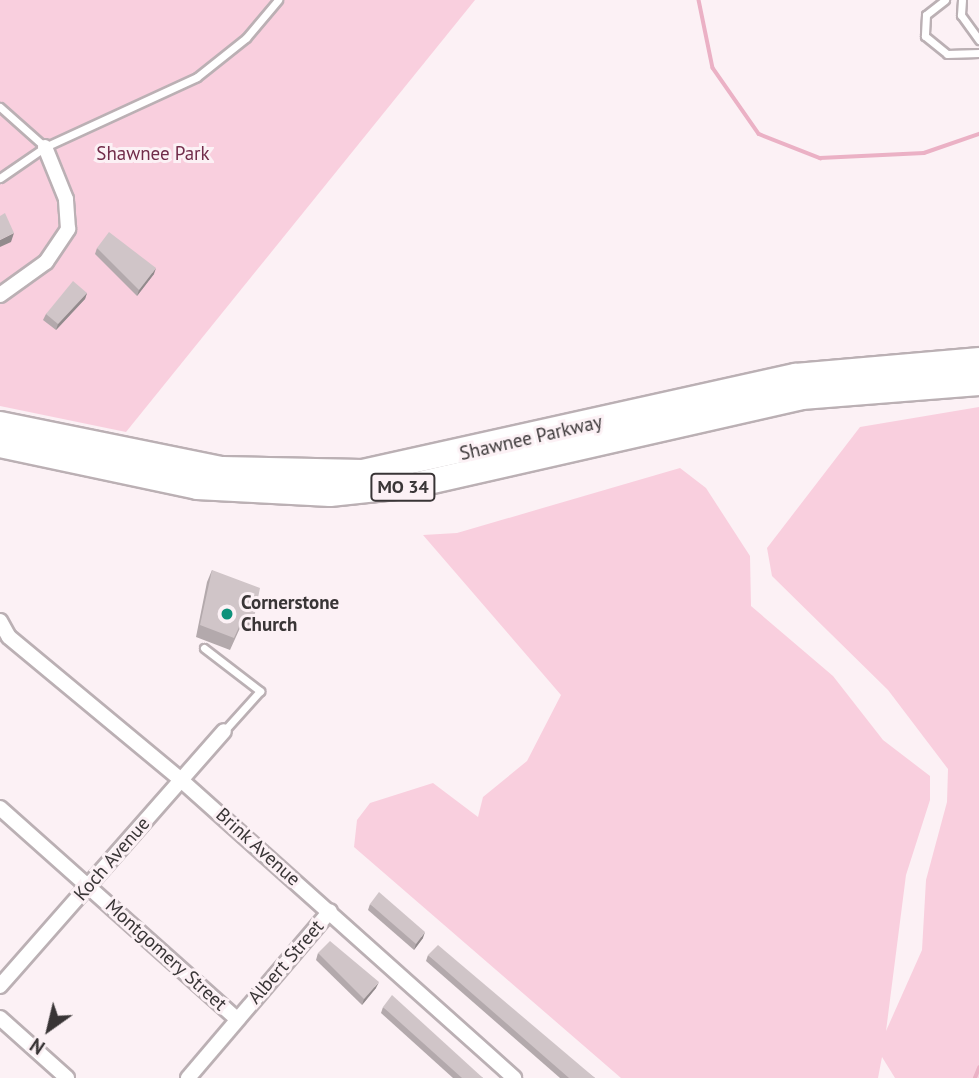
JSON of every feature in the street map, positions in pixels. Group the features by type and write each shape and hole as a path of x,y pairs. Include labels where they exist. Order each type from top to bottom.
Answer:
{"highway":[{"name":"Shawnee Parkway","path":"0,424 222,470 362,472 799,387 979,360"},
{"name":"Shawnee Parkway","path":"0,445 197,487 330,494 415,485 799,387 979,383"}],"street":[{"path":"0,295 46,262 68,229 66,199 45,147"},
{"name":"Brink Avenue","path":"0,621 4,642 181,780 514,1078"},
{"name":"Koch Avenue","path":"0,986 224,731"},
{"name":"Montgomery Street","path":"0,808 237,1020"},
{"name":"Albert Street","path":"188,1078 330,911"},
{"path":"0,1018 67,1078"}],"lane":[{"path":"0,178 45,147 197,77 246,38 278,0"},
{"path":"945,0 926,15 925,36 947,54 979,53"},
{"path":"962,0 961,15 979,40"},
{"path":"0,107 45,147"},
{"path":"204,648 260,691 224,731"}],"green space":[{"name":"Shawnee Park","path":"0,0 475,0 126,432 0,406"},
{"path":"979,407 979,1078 895,1078 882,1057 878,1078 621,1078 354,847 357,820 370,803 433,783 478,817 483,797 527,761 561,695 423,535 457,533 680,468 706,488 750,556 751,606 833,676 883,740 930,776 930,800 906,875 886,1031 922,950 926,880 947,802 948,769 888,690 772,576 767,548 860,427"}],"building":[{"path":"5,213 14,233 0,240 0,216"},
{"path":"109,232 156,268 139,290 97,248"},
{"path":"73,281 87,293 58,324 46,314"},
{"name":"Cornerstone Church","path":"212,570 260,588 254,618 244,616 234,638 200,625"},
{"path":"379,892 425,932 416,944 370,904"},
{"path":"330,941 379,982 364,999 318,953"},
{"path":"438,945 595,1078 569,1078 428,955"},
{"path":"392,995 483,1078 462,1078 383,1007"}],"waterway":[{"path":"699,0 713,68 759,134 820,158 924,153 979,134"},
{"path":"975,1078 979,1068"}],"place":[{"name":"Cornerstone Church","path":"227,614"}]}
